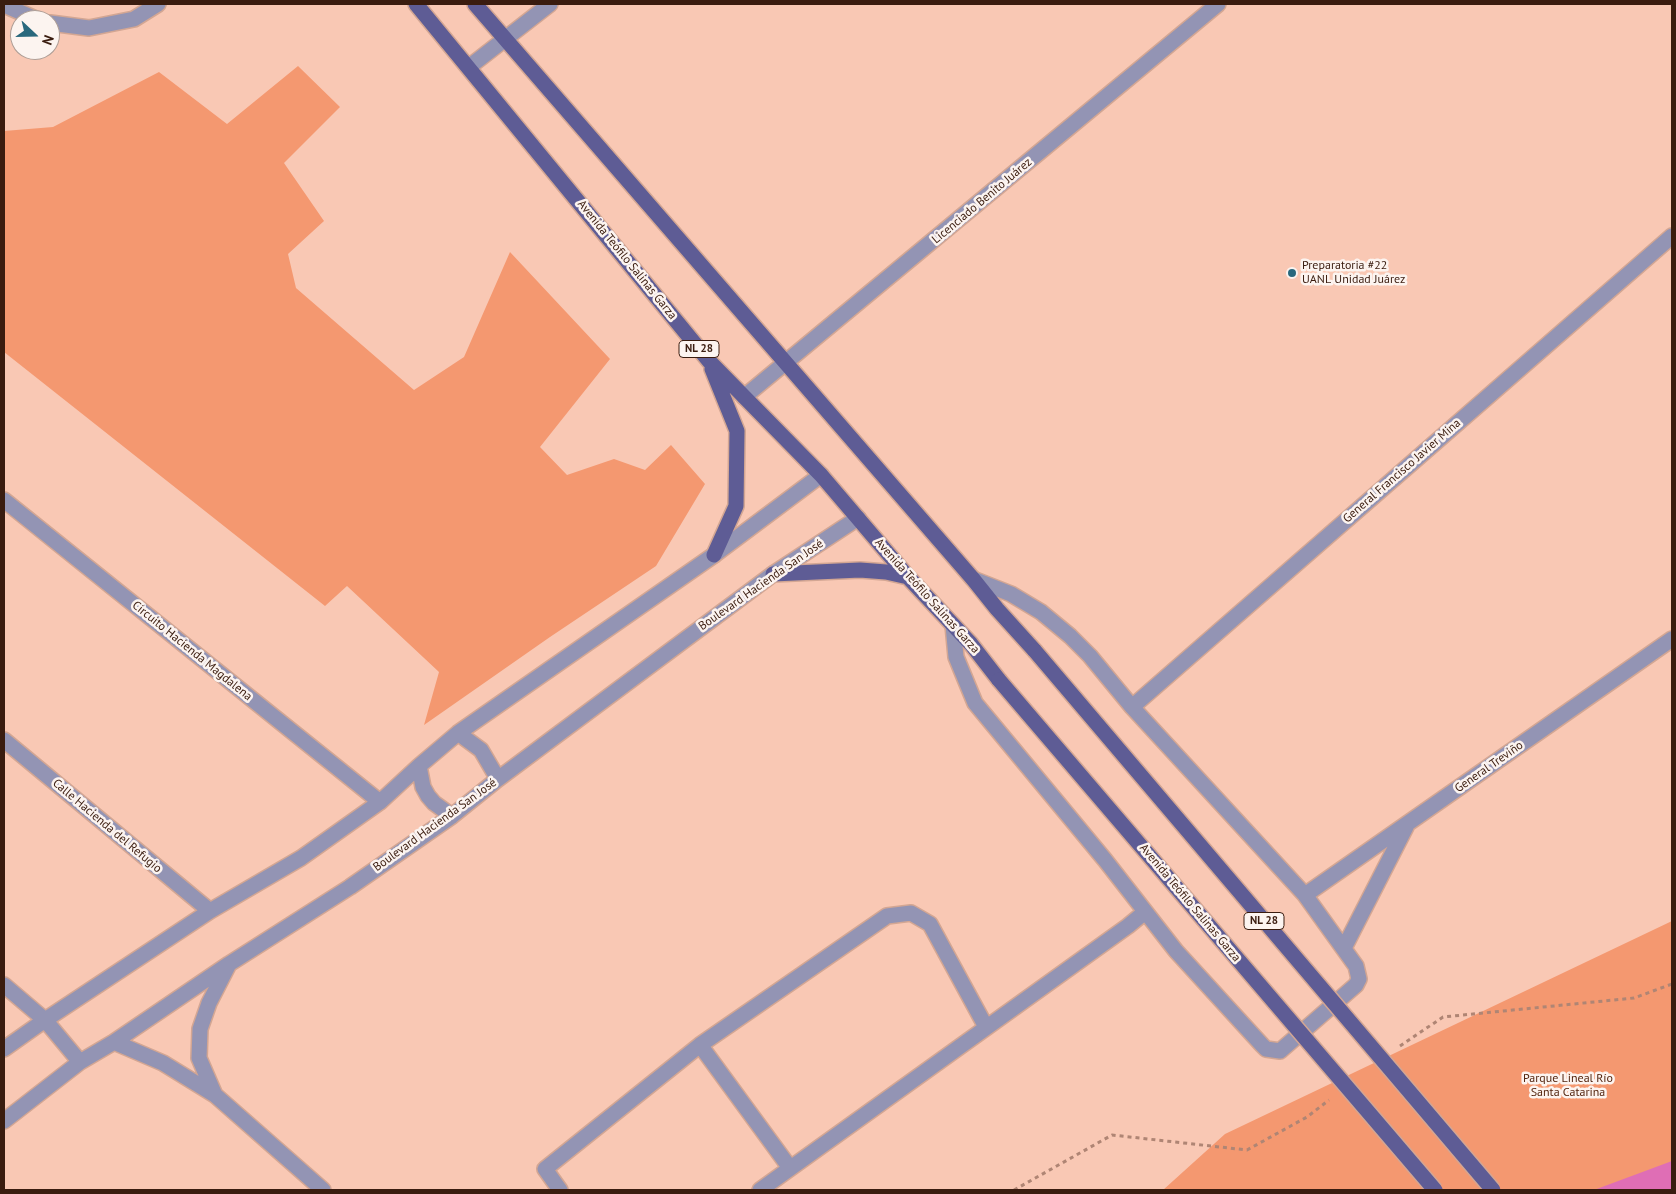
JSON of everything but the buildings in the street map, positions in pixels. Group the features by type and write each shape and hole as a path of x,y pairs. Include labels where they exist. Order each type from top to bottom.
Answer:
{"main road":[{"name":"Avenida Teófilo Salinas Garza","path":"416,4 709,361 821,475 908,577 953,624 1434,1190"},
{"name":"NL 28","path":"475,4 1035,651 1493,1190"},
{"path":"709,361 737,430 736,506 714,555"},
{"path":"773,574 860,570 886,572 908,577"}],"street":[{"path":"60,24 89,28 134,19 158,4"},
{"path":"469,67 550,4"},
{"name":"Licenciado Benito Juárez","path":"744,397 1218,4"},
{"name":"General Francisco Javier Mina","path":"1132,707 1672,236"},
{"path":"4,1049 210,911 301,858 380,802 458,733 714,555 821,475"},
{"name":"Circuito Hacienda Magdalena","path":"4,500 380,802"},
{"name":"Boulevard Hacienda San José","path":"4,1121 80,1062 114,1042 229,964 350,888 452,816 498,779 773,574 858,518"},
{"path":"953,624 956,658 975,703 1105,860 1176,951 1262,1046 1270,1050 1280,1050 1356,985 1359,979 1356,966 1305,895 1132,707 1090,656 1070,636 1041,612 1011,594 973,580"},
{"name":"General Treviño","path":"1305,895 1672,639"},
{"path":"458,733 481,750 498,779"},
{"name":"Calle Hacienda del Refugio","path":"4,740 210,911"},
{"path":"419,766 423,787 428,796 434,803 452,816"},
{"path":"1344,948 1407,823"},
{"path":"760,1190 1145,912"},
{"path":"560,1190 545,1169 700,1045 887,916 911,913 930,924 986,1028"},
{"path":"215,1095 199,1058 200,1029 209,1004 229,964"},
{"path":"4,985 45,1020 80,1062"},
{"path":"114,1042 163,1064 215,1095 323,1190"},
{"path":"700,1045 790,1168"}],"green space":[{"path":"298,66 340,107 284,163 324,221 288,254 296,288 414,390 464,357 510,252 610,359 540,447 567,475 614,459 645,470 671,445 705,484 656,566 424,725 439,672 347,586 325,606 4,352 4,131 53,127 159,72 227,124"},
{"name":"Parque Lineal Río Santa Catarina","path":"1672,921 1672,1190 1163,1190 1225,1134"}],"shaded area":[{"path":"1672,1161 1672,1190 1594,1190"}],"place":[{"name":"Preparatoria #22 UANL Unidad Juárez","path":"1292,273"}]}
